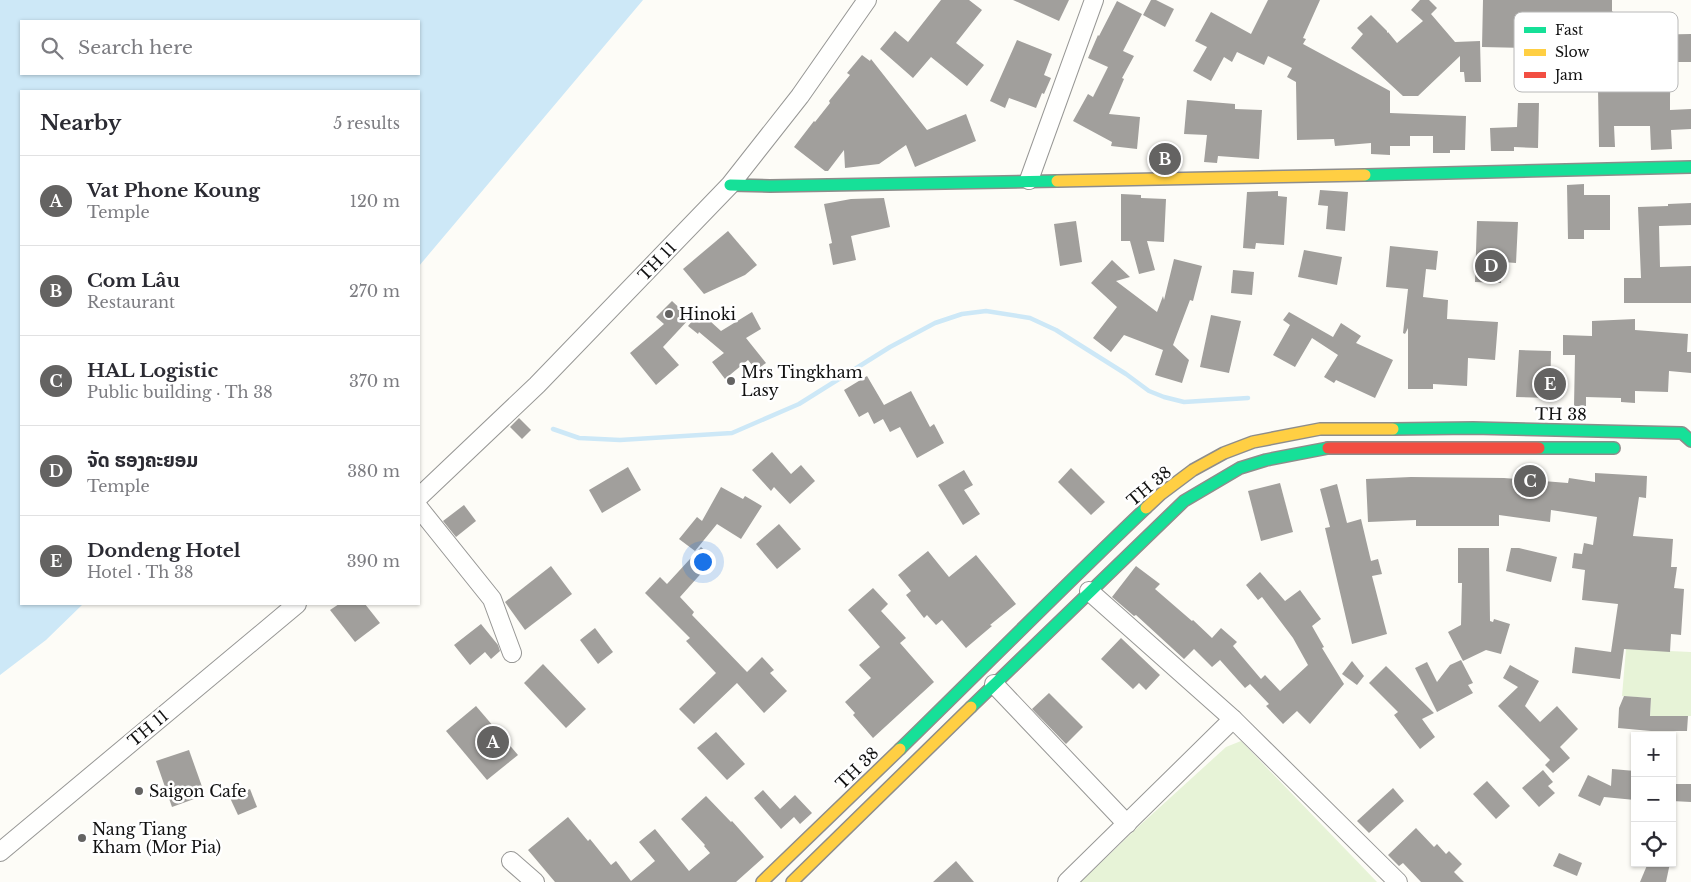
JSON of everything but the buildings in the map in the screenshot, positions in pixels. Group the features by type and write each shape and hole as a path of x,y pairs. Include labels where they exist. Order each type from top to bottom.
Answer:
{"street":[{"name":"TH 11","path":"420,496 537,385 730,185 800,96 867,0"},
{"path":"1029,180 1094,0"},
{"path":"730,185 780,186 1029,180 1470,174 1691,167"},
{"name":"TH 38","path":"762,882 970,681 1068,581 1154,500 1194,470 1224,453 1253,442 1320,429 1473,428 1682,433 1691,441 1681,448"},
{"name":"TH 38","path":"792,882 1184,501 1224,476 1240,468 1266,460 1322,448 1624,448"},
{"path":"420,509 492,599 512,653"},
{"path":"1089,592 1234,719 1398,882"},
{"name":"TH 11","path":"0,852 296,605"},
{"path":"994,684 1127,824"},
{"path":"1067,882 1234,719"},
{"path":"510,860 535,882"}],"green space":[{"path":"1626,649 1691,652 1691,716 1650,717 1651,698 1622,696"},
{"path":"1241,741 1377,882 1081,882 1226,747"}],"water":[{"path":"0,0 643,0 420,265 420,90 20,90 20,605 82,605 46,640 0,675"}],"waterway":[{"path":"553,429 579,438 620,440 732,433 799,404 890,347 935,323 962,314 986,311 1030,318 1056,330 1126,374 1149,391 1164,397 1184,402 1248,398"}],"traffic: fast":[{"path":"1365,175 1691,167"},
{"path":"730,185 1057,181"},
{"path":"1393,429 1473,428 1682,433 1691,441"},
{"path":"971,707 1184,501 1240,468 1266,460 1328,448"},
{"path":"1539,448 1614,448"},
{"path":"900,749 1146,508"}],"traffic: slow":[{"path":"1057,181 1365,175"},
{"path":"1146,508 1193,470 1224,453 1253,442 1320,429 1393,429"},
{"path":"792,882 971,707"},
{"path":"762,882 900,749"}],"traffic: jam":[{"path":"1328,448 1539,448"}],"place":[{"name":"Com Lâu","path":"1165,159"},
{"name":"ຈັດ ຮອງຄະຍອມ","path":"1491,266"},
{"name":"Hinoki","path":"669,314"},
{"name":"Mrs Tingkham Lasy","path":"731,381"},
{"name":"Dondeng Hotel","path":"1550,384"},
{"name":"HAL Logistic","path":"1530,481"},
{"name":"Vat Phone Koung","path":"493,742"},
{"name":"Saigon Cafe","path":"139,791"},
{"name":"Nang Tiang Kham (Mor Pia)","path":"82,838"}]}
